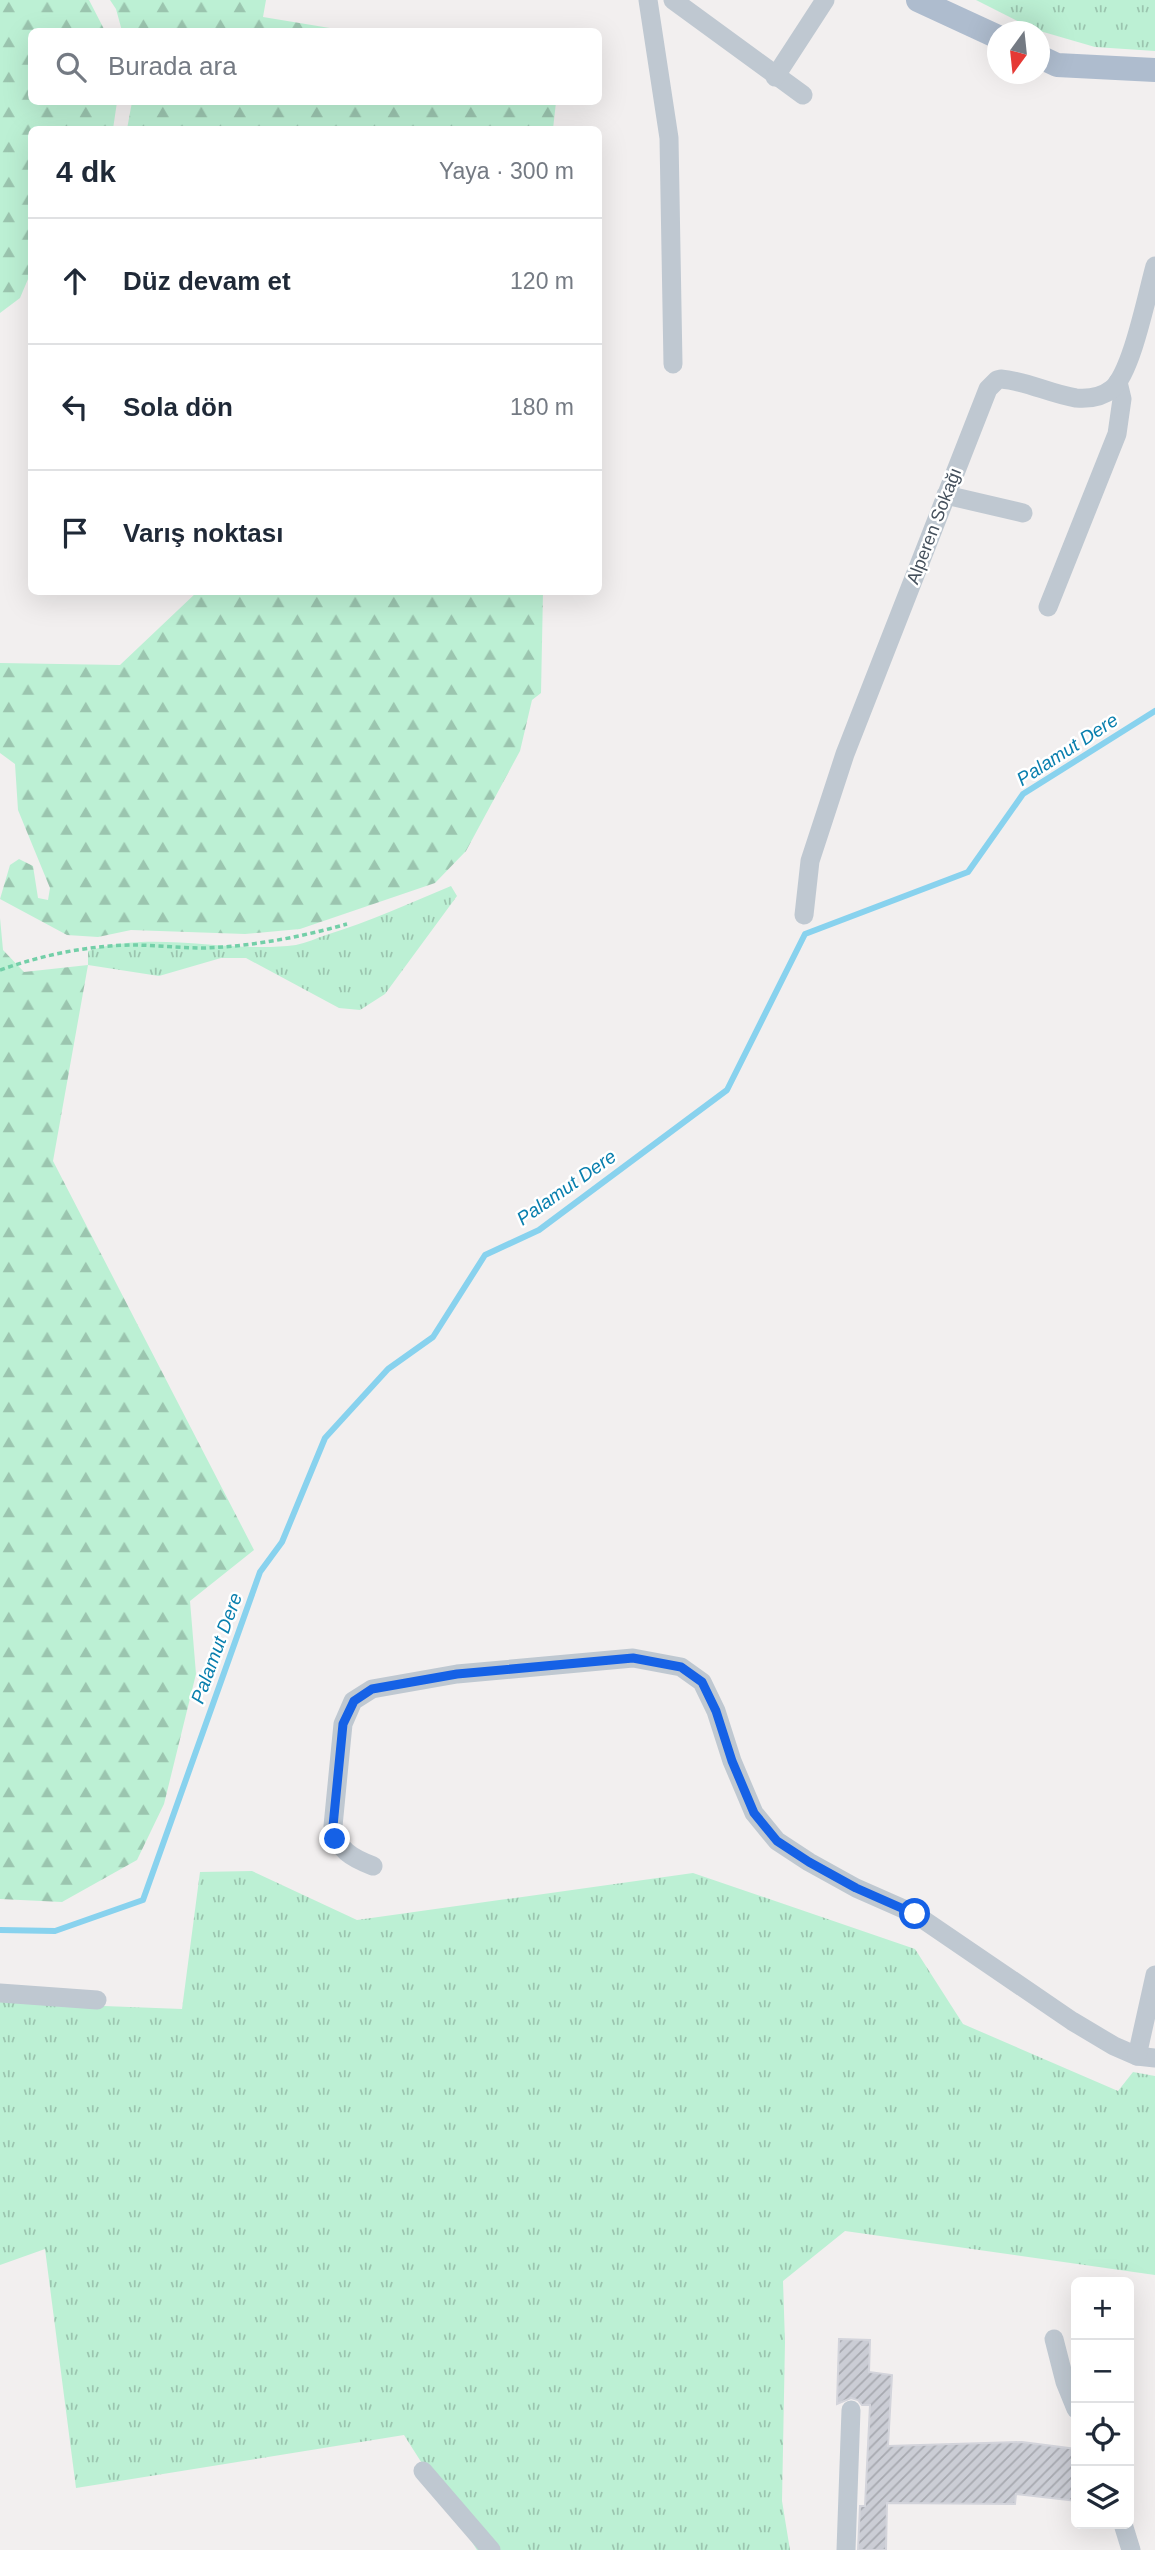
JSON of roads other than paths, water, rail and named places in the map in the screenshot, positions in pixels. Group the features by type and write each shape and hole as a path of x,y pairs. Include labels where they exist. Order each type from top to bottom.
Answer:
{"main road":[{"path":"918,0 987,32"},
{"path":"1050,62 1057,65 1155,70"}],"street":[{"path":"648,0 668,138 673,364"},
{"path":"673,0 803,95"},
{"path":"775,77 825,0"},
{"path":"1048,607 1117,434 1122,399 1118,382 1128,360 1155,266"},
{"name":"Alperen Sokağı","path":"804,915 810,861 845,754 988,389 997,380 1011,380 1079,398 1102,395 1118,382"},
{"path":"946,495 1023,513"},
{"path":"373,1866 354,1859 341,1848 335,1839 333,1826 343,1724 354,1701 372,1689 457,1674 633,1658 681,1667 702,1682 716,1711 732,1761 754,1813 777,1841 809,1862 856,1888 915,1914 1072,2021 1115,2046 1146,2057 1155,1975"},
{"path":"0,1993 97,2000"},
{"path":"1054,2339 1074,2403"},
{"path":"846,2550 851,2410"},
{"path":"423,2471 491,2550"},
{"path":"1125,2529 1131,2550"}],"waterway":[{"name":"Palamut Dere","path":"0,1930 55,1931 143,1900 260,1572 282,1542 325,1438 388,1369 433,1337 485,1255 539,1230 727,1090 805,934 968,872 1023,794 1155,711"}]}
